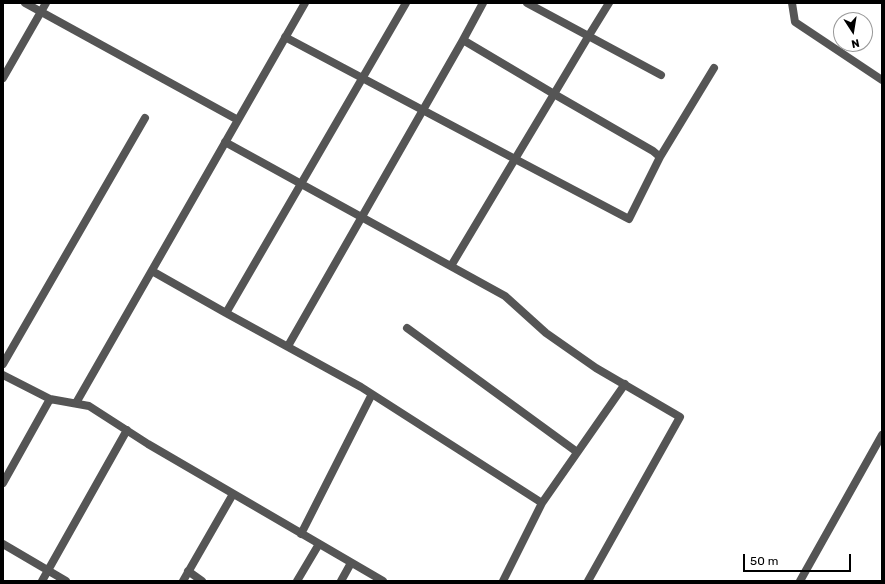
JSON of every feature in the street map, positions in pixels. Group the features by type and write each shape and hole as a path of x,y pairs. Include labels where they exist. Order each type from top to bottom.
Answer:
{"street":[{"path":"25,3 238,120"},
{"path":"3,78 46,3"},
{"path":"76,403 304,3"},
{"path":"226,313 406,3"},
{"path":"288,346 484,3"},
{"path":"527,3 660,75"},
{"path":"451,266 609,3"},
{"path":"792,3 795,22 882,80"},
{"path":"285,38 629,219 660,157 714,68"},
{"path":"463,40 653,151 660,157"},
{"path":"3,364 145,118"},
{"path":"225,142 362,216 504,296 546,333 625,384 680,417 588,581"},
{"path":"152,271 372,394 542,503"},
{"path":"408,328 577,452"},
{"path":"3,375 50,399 89,406 233,494 383,581"},
{"path":"503,581 542,503 625,384"},
{"path":"301,534 372,394"},
{"path":"3,482 50,399"},
{"path":"42,581 128,430"},
{"path":"800,581 882,434"},
{"path":"183,581 233,494"},
{"path":"3,544 66,581"},
{"path":"297,581 319,544"},
{"path":"341,581 351,563"},
{"path":"188,571 202,581"}]}
